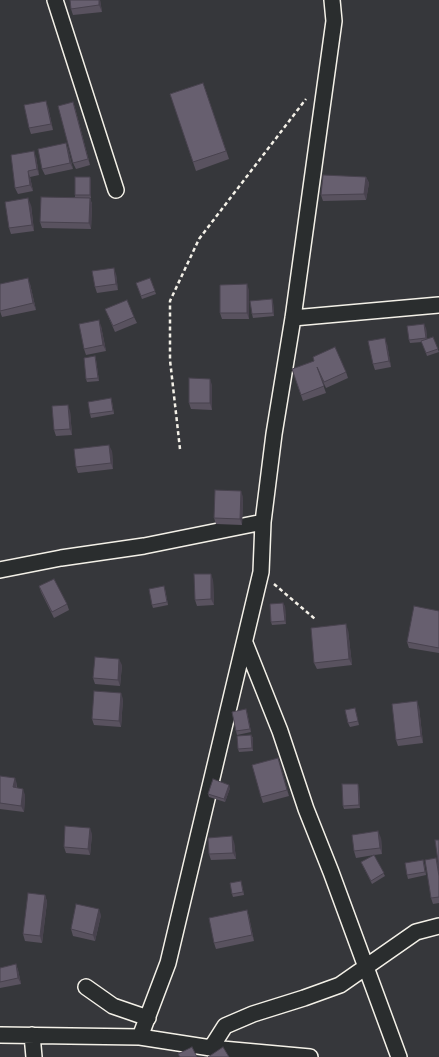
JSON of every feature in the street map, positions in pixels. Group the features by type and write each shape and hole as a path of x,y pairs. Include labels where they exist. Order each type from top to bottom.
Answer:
{"street":[{"path":"55,0 116,190"},
{"path":"140,1038 168,963 261,572 263,522 274,434 293,318 325,75 334,21 332,0"},
{"path":"293,318 439,305"},
{"path":"0,570 69,557 144,546 263,522"},
{"path":"245,643 280,731 306,810 366,965 399,1057"},
{"path":"211,1048 225,1026 253,1014 340,985 366,965 416,932 439,926"},
{"path":"86,987 113,1006 148,1018"},
{"path":"0,1035 140,1038 167,1050 211,1048 310,1057"},
{"path":"32,1035 34,1057"}],"path":[{"path":"180,450 170,360 170,301 199,239 325,75"},
{"path":"261,572 314,619"}],"building":[{"path":"70,0 99,0 99,5 71,9"},
{"path":"203,83 226,151 193,162 170,94"},
{"path":"46,101 51,124 29,128 24,105"},
{"path":"73,102 88,159 73,163 58,106"},
{"path":"66,143 70,163 42,169 38,149"},
{"path":"34,151 37,169 28,171 30,185 15,188 11,155"},
{"path":"323,175 366,177 364,194 321,195"},
{"path":"75,177 90,177 90,195 75,195"},
{"path":"41,197 90,198 89,223 40,222"},
{"path":"28,198 32,225 9,228 5,202"},
{"path":"114,268 116,284 95,287 92,271"},
{"path":"28,278 33,303 0,311 0,284"},
{"path":"150,278 155,291 141,296 136,283"},
{"path":"247,284 247,313 220,313 220,285"},
{"path":"272,299 273,313 252,314 250,301"},
{"path":"127,300 134,317 113,326 105,309"},
{"path":"99,320 103,345 84,349 79,324"},
{"path":"424,324 426,338 409,340 407,326"},
{"path":"433,337 438,349 426,353 421,341"},
{"path":"385,338 389,361 373,364 368,341"},
{"path":"335,347 346,372 324,382 317,367 324,386 301,395 292,369 314,361 313,357"},
{"path":"95,356 98,378 86,379 84,358"},
{"path":"189,378 210,379 210,403 189,403"},
{"path":"111,398 113,411 90,414 88,402"},
{"path":"68,405 70,429 54,430 52,406"},
{"path":"109,445 111,463 76,467 74,449"},
{"path":"215,490 241,491 240,519 214,518"},
{"path":"194,574 211,574 211,599 195,600"},
{"path":"54,579 67,604 52,612 39,586"},
{"path":"164,586 167,602 152,605 149,589"},
{"path":"283,603 285,621 271,622 270,604"},
{"path":"414,606 439,611 439,648 407,642"},
{"path":"346,624 349,659 314,663 311,628"},
{"path":"95,657 119,659 118,680 93,678"},
{"path":"94,691 121,693 119,721 92,719"},
{"path":"417,701 421,736 396,740 392,704"},
{"path":"355,708 358,721 348,723 345,710"},
{"path":"246,709 250,729 236,731 232,712"},
{"path":"251,735 252,748 238,749 237,736"},
{"path":"278,758 287,790 261,797 252,765"},
{"path":"0,776 15,778 13,787 23,789 21,806 0,803"},
{"path":"213,779 229,785 224,799 208,794"},
{"path":"342,784 358,784 359,805 343,806"},
{"path":"65,826 90,828 88,849 64,847"},
{"path":"378,831 380,848 354,851 352,835"},
{"path":"232,836 233,853 209,854 208,838"},
{"path":"435,840 439,840 439,868"},
{"path":"374,855 384,873 371,881 361,862"},
{"path":"436,858 439,876 439,897 431,898 425,860"},
{"path":"423,860 425,872 407,875 405,863"},
{"path":"241,881 243,892 232,894 230,883"},
{"path":"28,893 45,895 40,936 23,934"},
{"path":"76,904 99,909 93,935 71,929"},
{"path":"247,910 252,935 214,943 209,918"},
{"path":"16,964 18,978 0,982 0,968"},
{"path":"192,1047 197,1057 180,1057 178,1054"},
{"path":"223,1047 229,1057 208,1057"}]}
